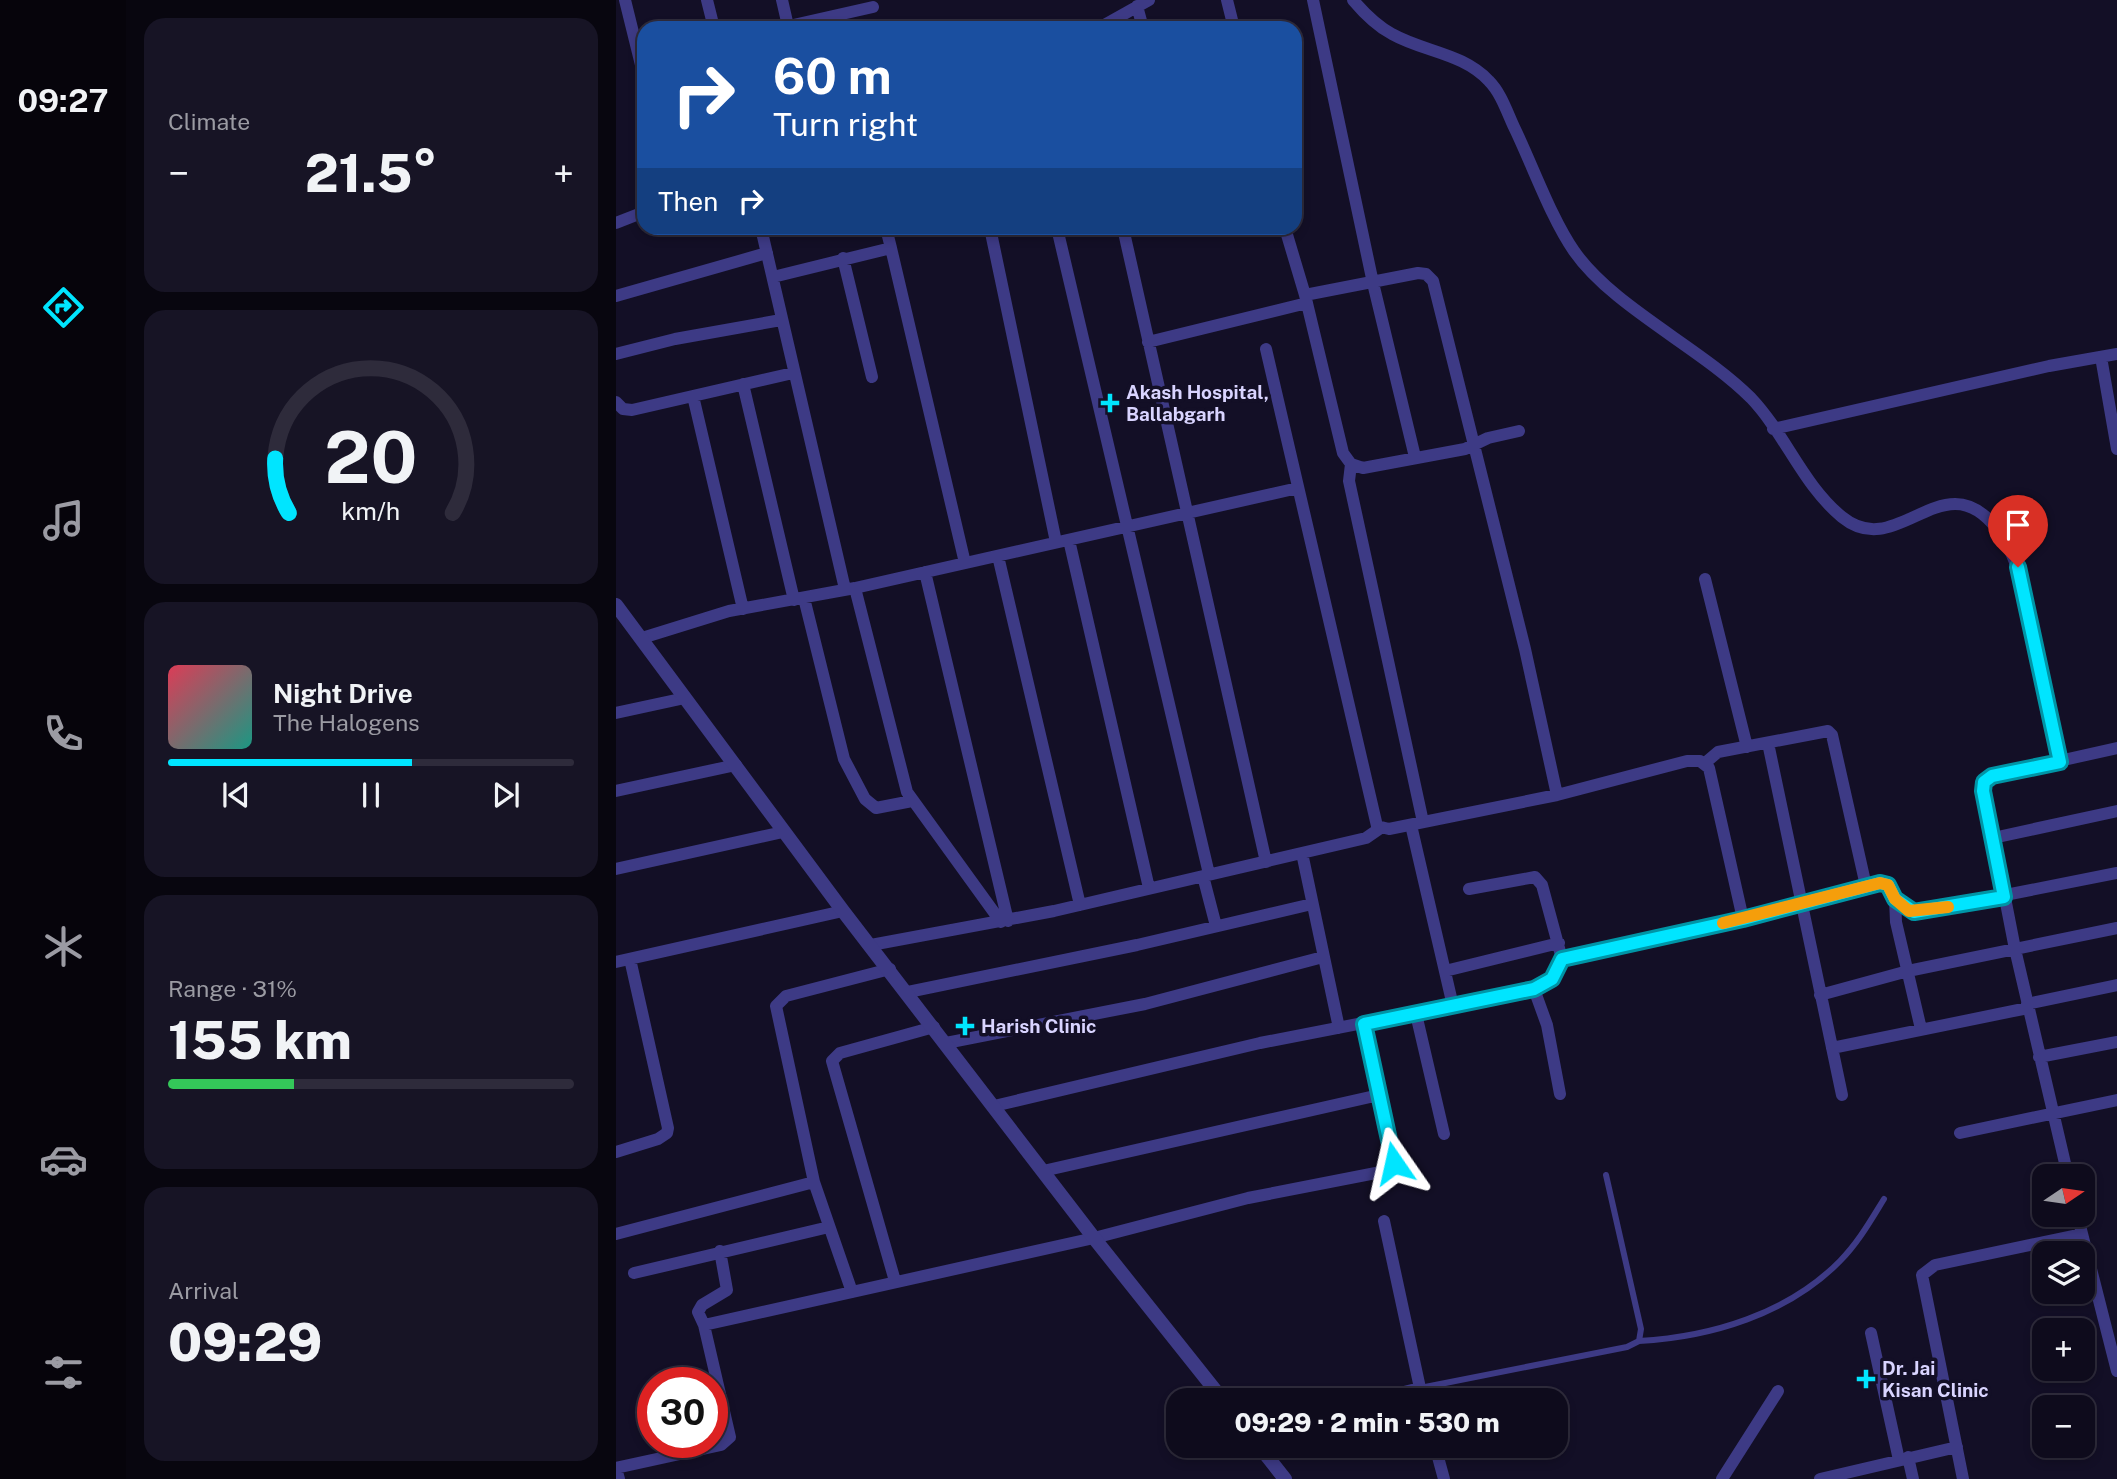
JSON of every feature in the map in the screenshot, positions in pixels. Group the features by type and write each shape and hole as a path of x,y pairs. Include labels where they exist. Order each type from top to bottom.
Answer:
{"street":[{"path":"625,0 637,49"},
{"path":"707,0 712,21"},
{"path":"782,0 784,21"},
{"path":"1227,0 1232,21"},
{"path":"1313,0 1373,283 1415,457"},
{"path":"1353,0 1392,35 1464,61 1493,84 1580,259 1617,293 1740,388 1773,429 1816,491 1846,520 1857,526 1885,528 1903,523 1937,505 1956,503 1976,509 1997,530 2010,550 2021,580 2060,762"},
{"path":"1111,21 1143,3 1143,21"},
{"path":"811,21 873,7"},
{"path":"616,223 637,215"},
{"path":"763,235 793,373 900,774 912,801 1004,921"},
{"path":"888,235 965,563"},
{"path":"992,235 1063,541 1149,888"},
{"path":"1059,235 1216,926"},
{"path":"1125,235 1185,513 1266,862"},
{"path":"1287,235 1306,299 1343,453 1351,464 1363,468 1475,446 1488,438 1519,431"},
{"path":"773,277 891,248"},
{"path":"616,296 767,253"},
{"path":"843,258 872,377"},
{"path":"1148,342 1373,283 1418,273 1430,276 1475,446 1557,795"},
{"path":"616,354 688,336 781,320"},
{"path":"1266,349 1374,822 1379,828"},
{"path":"1773,429 2049,366 2117,355"},
{"path":"2101,357 2117,449"},
{"path":"616,402 623,409 632,410 793,373"},
{"path":"743,384 799,599 849,772 865,799 876,808 912,801"},
{"path":"693,396 743,609"},
{"path":"1351,464 1349,481 1453,1006"},
{"path":"642,638 743,609 925,572 1298,488"},
{"path":"998,556 1080,905"},
{"path":"925,572 1004,921"},
{"path":"1705,579 1747,747"},
{"path":"616,606 843,911 908,992 1094,1238 1213,1388"},
{"path":"616,713 685,698"},
{"path":"1704,763 1718,752 1823,731 1832,735 1866,886"},
{"path":"1768,743 1842,1095"},
{"path":"2065,1164 2027,1006 1983,791 1984,782 1992,776 2117,748"},
{"path":"870,945 1080,905 1366,838 1379,828 1557,795 1686,761 1704,763 1709,768 1743,919"},
{"path":"616,791 736,765"},
{"path":"1993,838 2117,811"},
{"path":"616,869 783,832"},
{"path":"1301,853 1339,1028"},
{"path":"1562,959 1743,919 1883,882 1895,899 1914,912 2004,897 2117,873"},
{"path":"994,1105 1227,1050 1534,989 1552,979 1562,959 1542,885 1535,877 1469,889"},
{"path":"1895,899 1921,1029"},
{"path":"908,992 1312,904"},
{"path":"616,962 843,911"},
{"path":"1820,995 1908,971 2117,928"},
{"path":"1445,971 1559,943"},
{"path":"946,1043 1145,1004 1323,957"},
{"path":"616,1153 658,1139 668,1128 630,959"},
{"path":"852,1292 814,1182 776,1006 786,996 890,969"},
{"path":"1832,1048 2117,985"},
{"path":"1534,989 1547,1025 1560,1094"},
{"path":"1416,1014 1444,1134"},
{"path":"704,1325 1094,1238 1248,1198 1386,1171 1394,1163 1364,1024"},
{"path":"895,1281 832,1061 840,1053 934,1027"},
{"path":"2039,1057 2117,1042"},
{"path":"1043,1171 1379,1095"},
{"path":"1960,1133 2117,1100"},
{"path":"616,1234 814,1182"},
{"path":"1384,1221 1421,1388"},
{"path":"634,1273 829,1227"},
{"path":"2080,1227 2116,1365"},
{"path":"1963,1479 1922,1275 1935,1265 2082,1234"},
{"path":"619,1479 616,1468 727,1441 729,1431 704,1325 698,1312 699,1307 727,1290 720,1251"},
{"path":"1871,1333 1904,1458 1913,1479"},
{"path":"1722,1479 1778,1391"},
{"path":"1820,1479 1844,1476 1904,1458 1956,1447"},
{"path":"1268,1458 1285,1479"},
{"path":"1439,1458 1444,1479"}],"lane":[{"path":"1606,1175 1641,1329 1639,1341"},
{"path":"1448,1388 1627,1347 1639,1341 1662,1340 1742,1322 1783,1304 1842,1259 1884,1199"}],"slow traffic":[{"path":"1723,923 1883,882 1888,885 1895,899 1909,911 1920,912 1948,907"}],"place":[{"name":"Akash Hospital, Ballabgarh","path":"1110,403"},
{"name":"Harish Clinic","path":"965,1026"},
{"name":"Dr. Jai Kisan Clinic","path":"1866,1379"}],"route":[{"path":"1394,1163 1364,1024 1534,989 1552,979 1562,959 1743,919 1883,882 1888,885 1895,899 1914,912 2004,897 1983,791 1984,782 1992,776 2060,762 2018,567"}]}
